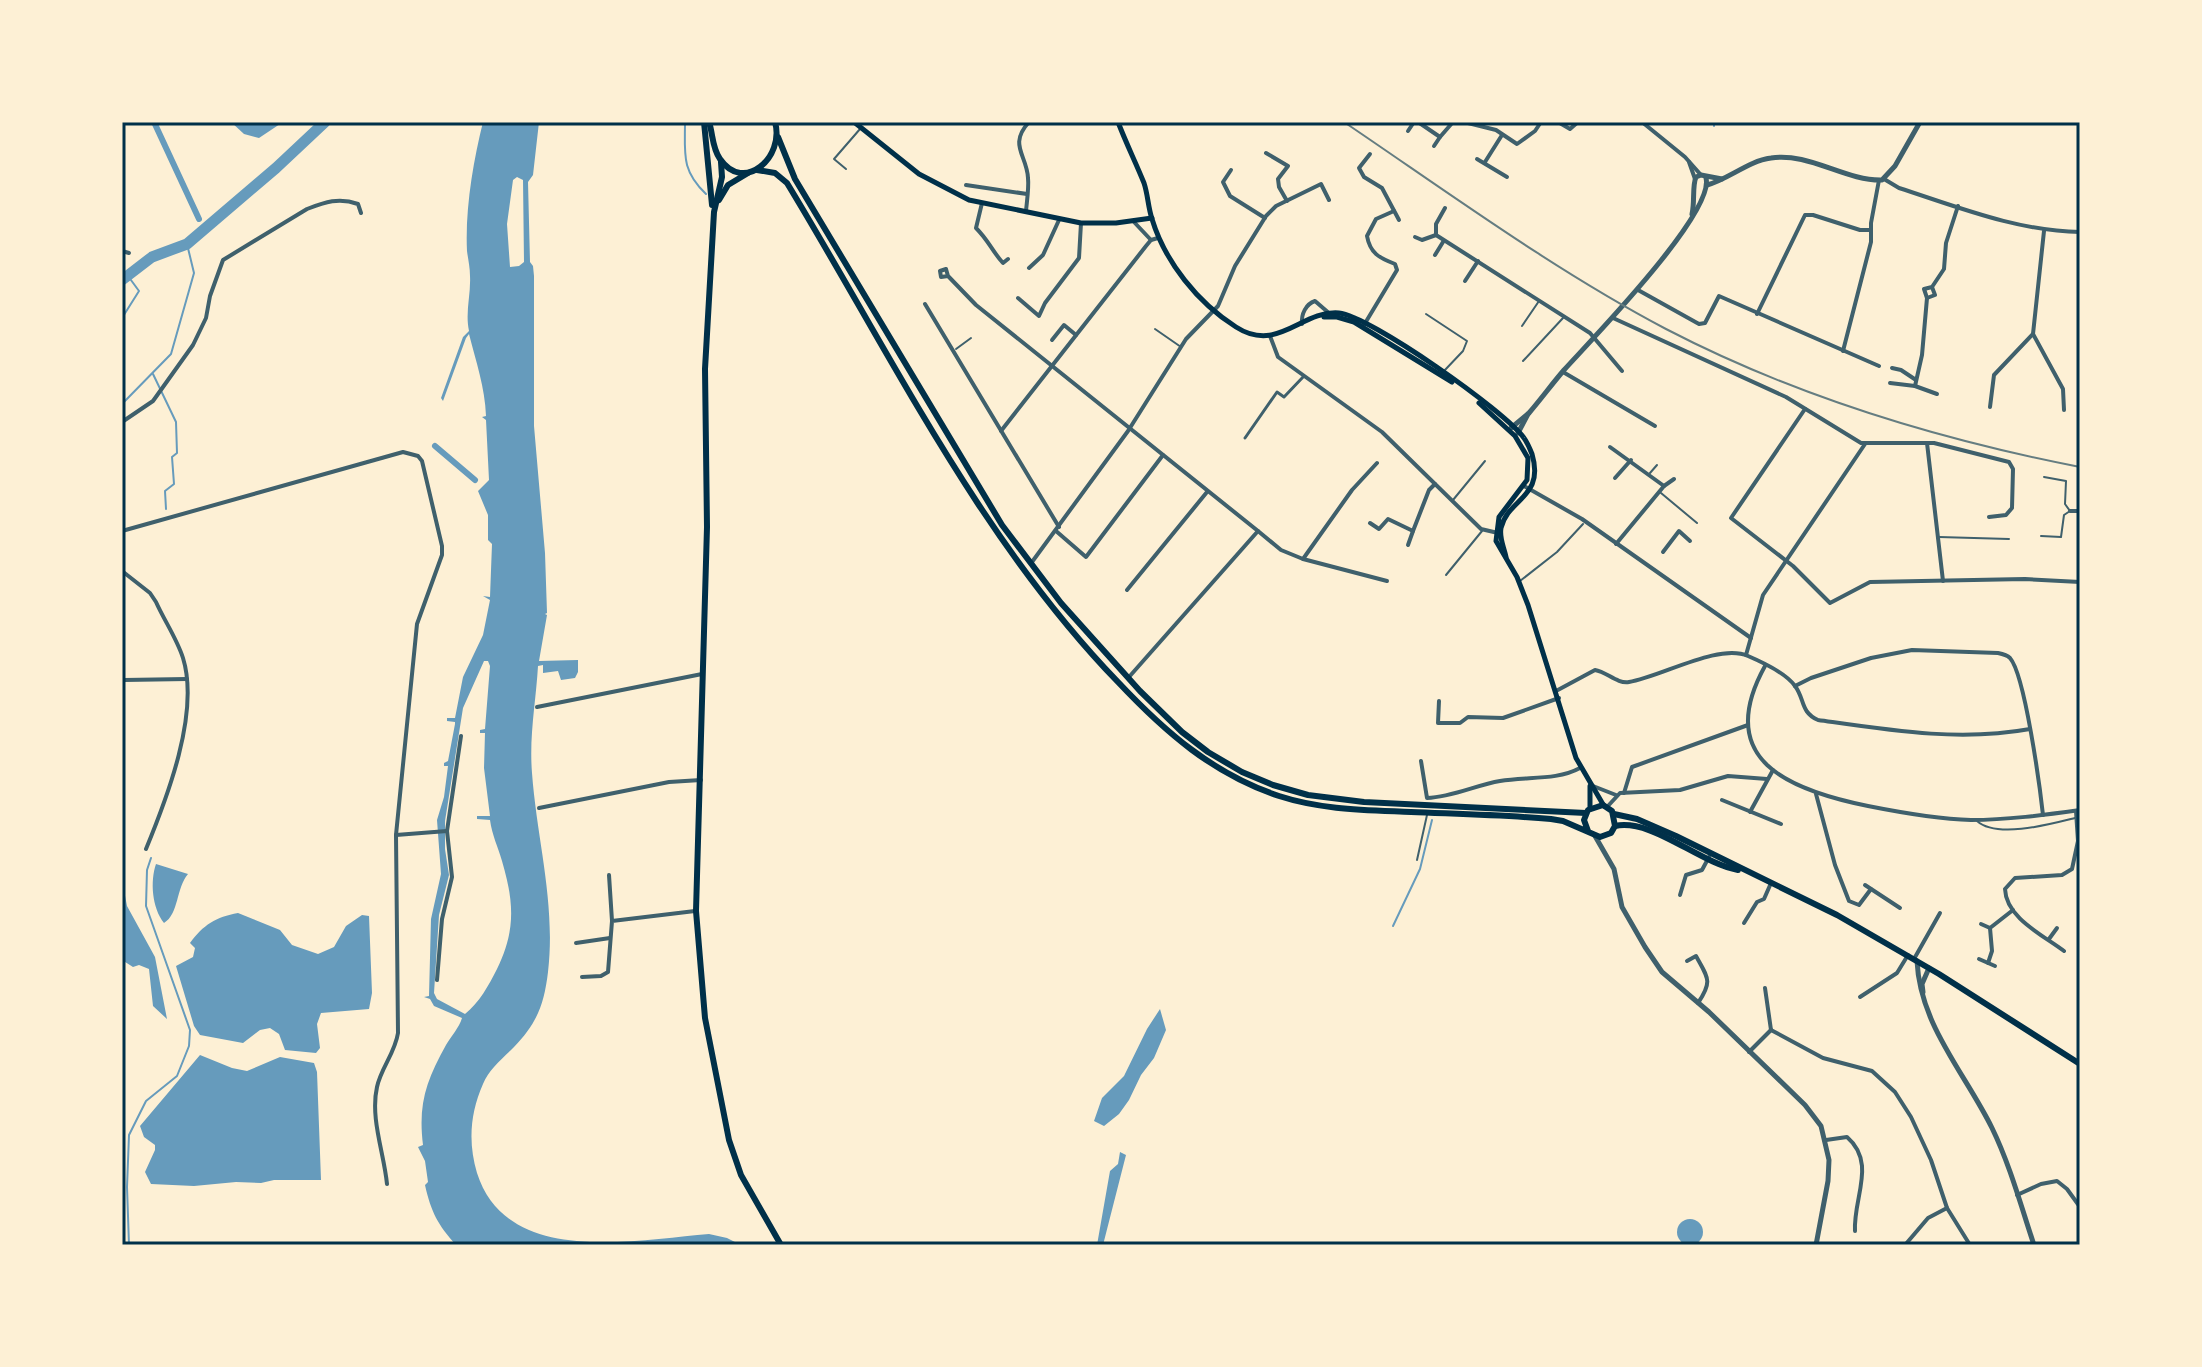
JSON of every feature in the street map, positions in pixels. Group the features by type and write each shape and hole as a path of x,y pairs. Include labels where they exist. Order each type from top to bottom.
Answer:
{"main road":[{"path":"854,122 891,155 961,197 1081,223 1134,222 1152,218"},
{"path":"1118,122 1145,187 1152,218 1161,237 1185,281 1213,310 1245,332 1270,336 1319,317 1347,314 1442,373 1517,434 1528,462 1527,487 1507,514 1498,533 1519,581 1580,768 1609,809 1615,826"},
{"path":"777,123 778,137 795,179 978,488 1030,564 1128,678 1170,722 1208,752 1257,779 1296,793 1364,802 1588,811 1609,809 1637,819 1709,856"},
{"path":"709,124 721,162 722,177 714,215"},
{"path":"709,124 714,215 705,369 705,674 696,911 705,1018 729,1140 741,1175 781,1245"},
{"path":"714,215 724,190 769,161 778,137"},
{"path":"721,162 738,171 775,173 787,183 999,539 1049,606 1161,726 1191,751 1253,786 1313,805 1551,819 1595,836 1604,836 1615,826 1629,825 1651,831 1837,915 1913,958 2080,1064"},
{"path":"1588,831 1584,823 1590,786"}],"street":[{"path":"1026,211 1029,175 1019,145 1021,132 1029,122"},
{"path":"1408,131 1416,122 1440,137"},
{"path":"1434,146 1453,122"},
{"path":"1464,122 1496,130 1517,144 1535,131 1541,122"},
{"path":"1558,122 1570,129 1578,122"},
{"path":"1517,434 1529,413 1563,372 1639,289 1700,204 1703,181 1689,161 1642,122"},
{"path":"1843,351 1871,242 1882,179 1895,166 1920,122"},
{"path":"1485,162 1502,135"},
{"path":"1266,153 1288,166 1278,179 1287,201"},
{"path":"1370,154 1359,168 1364,177 1382,188 1399,220"},
{"path":"1691,215 1695,187 1703,181 1725,179 1759,161 1774,158 1801,160 1882,179 1899,188 2015,225 2044,231 2080,232"},
{"path":"1477,159 1507,177"},
{"path":"1231,170 1223,182 1230,196 1265,218"},
{"path":"1030,564 1130,427 1186,339 1223,296 1235,266 1265,218 1272,210 1321,184 1329,200"},
{"path":"966,185 1027,194"},
{"path":"122,422 153,401 193,345 206,318 223,260 322,203 349,201 358,204 361,213"},
{"path":"982,203 976,228 992,244 993,252 1003,263 1008,259"},
{"path":"1916,383 1927,298 1935,295 1932,287 1944,269 1946,243 1958,206"},
{"path":"1445,208 1436,224 1436,235 1443,242 1565,316 1594,337 1622,371"},
{"path":"1364,325 1397,270 1391,262 1373,252 1367,236 1376,219 1394,211"},
{"path":"1757,314 1805,215 1860,230 1871,230"},
{"path":"1029,268 1043,255 1059,220"},
{"path":"1134,222 1151,240"},
{"path":"1018,298 1039,316 1045,303 1079,258 1081,223"},
{"path":"2044,231 2033,334 2063,389 2064,410"},
{"path":"1415,237 1422,240 1436,235"},
{"path":"1001,431 1151,240 1161,237"},
{"path":"1435,255 1443,242"},
{"path":"122,251 129,253"},
{"path":"1465,281 1478,261"},
{"path":"948,276 976,305 1281,550 1303,559 1387,581"},
{"path":"1639,289 1699,324 1705,323 1719,296 1879,366"},
{"path":"1302,324 1301,316 1315,301 1330,315"},
{"path":"925,304 1057,529 1086,557 1163,455"},
{"path":"1613,318 1779,394 1846,436 1865,444 1927,443 2009,462 2013,469 2011,511 2004,516 1989,517"},
{"path":"1052,340 1064,325 1076,335"},
{"path":"1990,407 1994,375 2033,334"},
{"path":"1270,336 1278,357 1382,432 1483,531 1498,533"},
{"path":"1892,368 1901,370 1916,383 1937,394"},
{"path":"1563,372 1655,426"},
{"path":"1245,438 1277,392 1284,397 1304,376"},
{"path":"1890,383 1916,383"},
{"path":"1805,409 1731,518 1831,603 1870,582 2025,579 2080,582"},
{"path":"1511,428 1529,413"},
{"path":"1927,443 1943,581"},
{"path":"1746,655 1762,598 1865,444"},
{"path":"1610,447 1649,474 1662,489"},
{"path":"122,531 403,452 418,456 426,473 442,555 417,624 396,835 398,1033 396,1047 376,1091 387,1184"},
{"path":"1615,478 1631,460"},
{"path":"1303,559 1352,490 1377,463"},
{"path":"1616,544 1674,479"},
{"path":"1408,545 1429,490 1435,484"},
{"path":"1527,487 1585,522 1751,638"},
{"path":"1127,590 1207,492"},
{"path":"2070,511 2080,511"},
{"path":"2004,516 2004,526"},
{"path":"1370,523 1379,529 1388,519 1413,531"},
{"path":"1128,678 1258,531"},
{"path":"1663,552 1679,531 1690,541"},
{"path":"1651,568 1656,560"},
{"path":"122,571 150,593 156,602 183,657 187,679 188,698 173,778 146,849"},
{"path":"1795,686 1871,658 1912,650 1998,653 2010,659 2015,667 2030,729 2043,815"},
{"path":"1556,691 1595,670 1627,683 1725,654 1746,655 1795,686 1806,713 1818,720 1934,734 1975,735 2030,729"},
{"path":"1765,666 1751,695 1748,725 1754,748 1773,770 1798,787 1816,794 1926,817 1977,820 2078,811 2078,841 2072,869 2062,875 2015,878 2009,881 2005,892 2013,910 2064,951"},
{"path":"537,707 705,674"},
{"path":"122,677 124,680 187,679"},
{"path":"1439,701 1438,723 1456,723 1468,717 1503,718 1559,698"},
{"path":"1626,792 1632,767 1735,727 1748,725"},
{"path":"437,980 442,919 452,877 447,831 461,736"},
{"path":"1421,761 1427,798 1462,795 1492,782 1558,776 1580,768"},
{"path":"1750,812 1773,770"},
{"path":"1609,809 1616,796 1626,792 1680,790 1719,777 1736,775 1767,779"},
{"path":"539,808 669,782 701,780"},
{"path":"1590,786 1616,796"},
{"path":"1816,794 1835,865 1850,903 1862,903 1871,889"},
{"path":"1722,800 1781,824"},
{"path":"396,835 447,831"},
{"path":"1595,836 1614,869 1622,907 1645,947 1668,978 1812,1112 1826,1140 1828,1181 1816,1245"},
{"path":"1603,852 1604,836"},
{"path":"1680,895 1686,875 1701,871 1709,856"},
{"path":"582,977 601,976 608,972 612,921 609,875"},
{"path":"1744,923 1757,902 1764,899 1771,883"},
{"path":"1865,885 1900,908"},
{"path":"1990,928 2013,910"},
{"path":"612,921 696,911"},
{"path":"1860,997 1897,973 1913,958 1940,913"},
{"path":"1981,924 1990,928"},
{"path":"1988,963 1992,951 1990,928"},
{"path":"2049,939 2057,928"},
{"path":"576,943 610,938"},
{"path":"1687,961 1694,955 1708,981 1708,988 1698,1003"},
{"path":"1913,958 1919,988 1947,1052 1992,1128 2034,1245"},
{"path":"1979,959 1995,966"},
{"path":"1923,997 1922,984 1929,968"},
{"path":"1765,988 1771,1030"},
{"path":"1749,1052 1771,1030"},
{"path":"1771,1030 1823,1058 1872,1071 1895,1092 1911,1117 1931,1160 1947,1208 1970,1245"},
{"path":"1826,1140 1847,1137 1857,1145 1863,1162 1861,1191 1854,1215 1855,1231"},
{"path":"2017,1195 2041,1184 2057,1181 2080,1207"},
{"path":"1905,1245 1928,1218 1947,1208"}],"lane":[{"path":"846,169 834,159 861,128"},
{"path":"1522,326 1540,300"},
{"path":"1426,314 1467,341 1463,351 1442,373"},
{"path":"1523,361 1565,316"},
{"path":"1155,329 1182,348"},
{"path":"954,350 971,338"},
{"path":"1453,500 1485,461"},
{"path":"1649,474 1657,465"},
{"path":"2041,536 2061,537 2064,515 2070,511 2065,504 2066,481 2044,477"},
{"path":"1662,489 1697,523"},
{"path":"1519,581 1557,552 1585,522"},
{"path":"1446,575 1483,531"},
{"path":"1938,537 2009,539"},
{"path":"1417,860 1428,813"},
{"path":"1977,820 1984,827 2006,829 2041,826 2076,818"}],"water":[{"path":"231,122 283,122 259,138 244,134"},
{"path":"483,122 539,122 533,175 528,182 530,262 534,276 534,426 547,613 539,661 578,660 578,672 575,678 561,680 558,671 543,673 543,665 538,666 531,759 550,922 548,972 542,1004 534,1021 496,1064 483,1084 475,1106 472,1128 474,1162 493,1203 515,1223 544,1235 576,1241 611,1242 709,1234 741,1245 456,1245 436,1218 425,1185 428,1182 425,1161 418,1147 423,1145 425,1093 439,1058 462,1018 434,1006 430,999 424,997 429,996 431,919 441,874 437,820 448,766 444,763 448,761 455,724 447,718 455,718 463,677 483,635 490,600 483,596 490,597 492,544 488,540 488,515 478,491 489,480 486,420 482,417 486,416 480,375 469,334 443,401 441,398 463,337 469,331 467,219","holes":["517,177 523,180 524,262 510,267 507,224 513,180","484,661 488,661 490,666 485,729 480,733 485,733 484,768 490,816 477,816 477,819 490,820 506,876 511,916 507,941 497,969 479,999 465,1014 437,999 434,993 439,915 449,875 445,821 463,708"]},
{"path":"156,864 188,874 172,914 164,923 153,894"},
{"path":"122,880 127,906 155,957 167,1019 153,1006 149,969 139,965 133,967 122,960"},
{"path":"238,913 280,930 292,945 318,954 334,947 346,926 362,915 369,916 372,993 369,1009 321,1013 317,1024 320,1048 316,1053 285,1050 279,1034 270,1028 260,1030 243,1043 200,1035 194,1026 176,966 193,957 195,948 190,943 200,931 223,917"},
{"path":"1160,1009 1166,1030 1154,1058 1119,1114 1104,1126 1094,1121 1102,1098 1124,1076"},
{"path":"200,1055 247,1071 280,1057 314,1063 317,1072 321,1180 194,1186 151,1184 145,1172 155,1145 144,1137 140,1126"},
{"path":"1120,1152 1126,1155 1103,1245 1097,1245 1110,1171 1118,1164"},
{"path":"1690,1219 1700,1222 1703,1232 1700,1242 1690,1245 1680,1242 1677,1232 1680,1222"}],"waterway":[{"path":"154,122 199,219"},
{"path":"122,280 152,257 187,244 325,122"},
{"path":"685,122 688,169 706,194"},
{"path":"122,404 171,354 194,273 187,244"},
{"path":"122,318 139,291 128,276"},
{"path":"153,374 176,422 177,453 172,457 174,484 165,491 166,509"},
{"path":"435,446 475,480"},
{"path":"1393,926 1420,869 1432,820"},
{"path":"129,1245 129,1135 146,1101 177,1076 189,1046 190,1030 146,906 147,870 151,858"}],"railway":[{"path":"1344,122 1583,282 1715,353 1868,413 1973,443 2080,467"}]}
